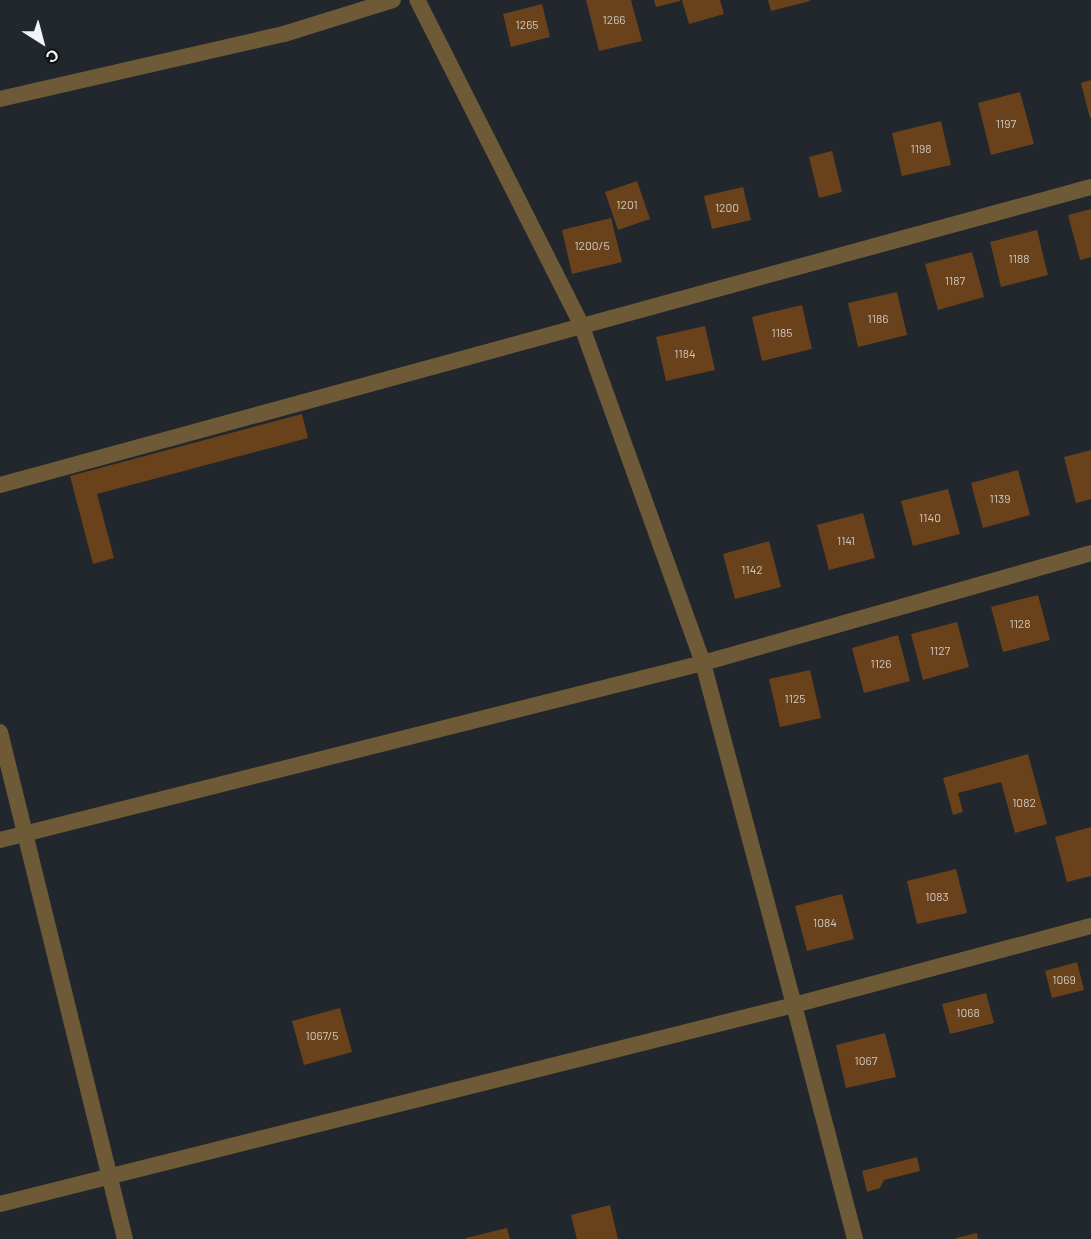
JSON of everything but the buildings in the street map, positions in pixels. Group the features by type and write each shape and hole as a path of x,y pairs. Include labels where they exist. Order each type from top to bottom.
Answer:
{"street":[{"path":"0,99 284,34 393,0"},
{"path":"417,0 582,326 703,663 855,1239"},
{"path":"0,485 1091,187"},
{"path":"0,840 703,663 1091,553"},
{"path":"0,732 125,1239"},
{"path":"0,1204 794,1005 1091,926"}]}
